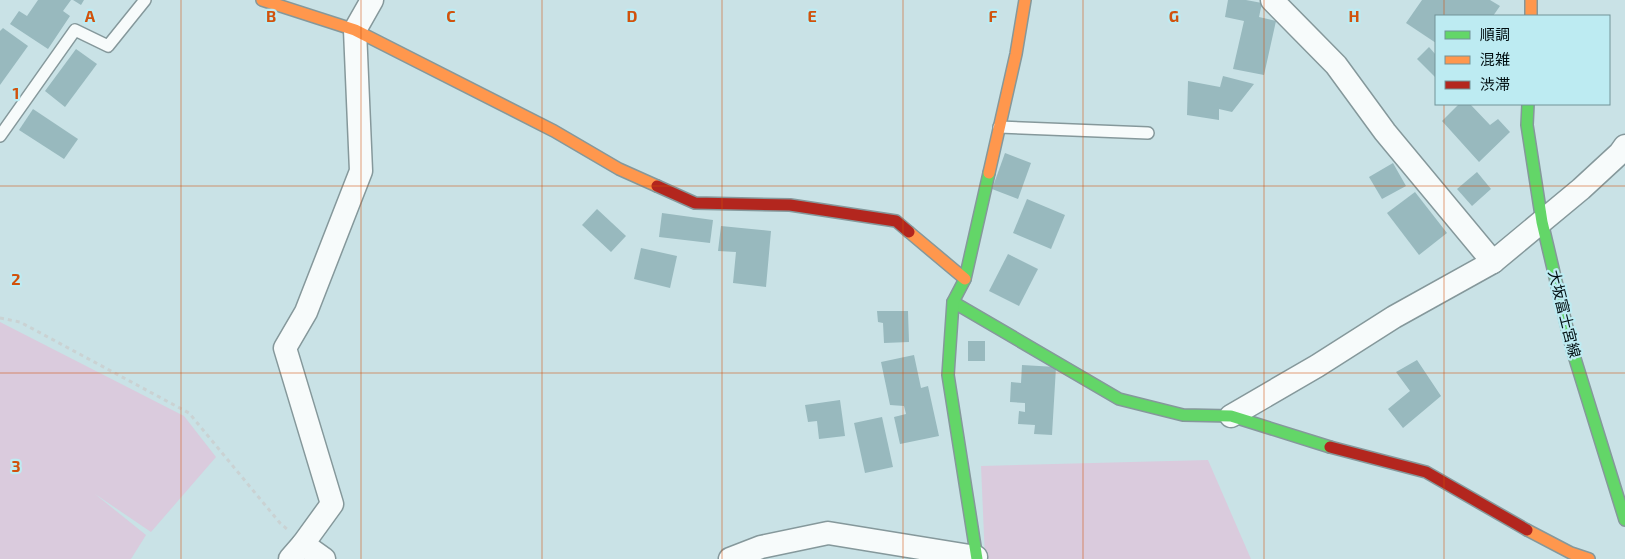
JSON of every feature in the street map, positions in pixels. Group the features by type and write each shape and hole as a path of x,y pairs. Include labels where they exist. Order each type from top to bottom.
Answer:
{"street":[{"path":"262,0 355,30 554,131 619,169 695,202 790,204 896,221 965,279"},
{"path":"324,559 296,551 332,504 285,348 306,312 361,171 355,30 372,0"},
{"path":"730,559 761,547 828,533 976,558 948,375 953,302 965,279 1016,54 1025,0"},
{"path":"1272,0 1336,65 1385,132 1493,262"},
{"path":"1531,15 1532,0"},
{"name":"大坂富士宮線","path":"1528,105 1527,125 1542,222 1572,348 1625,520"},
{"path":"1231,416 1317,366 1394,317 1493,262 1581,189 1620,153 1625,146"},
{"path":"953,302 1119,399 1183,415 1231,416 1297,438 1426,472 1525,529 1571,553 1589,559"}],"lane":[{"path":"0,136 75,30 108,46 145,0"},
{"path":"999,127 1148,133"}],"path":[{"path":"0,318 20,322 190,414 280,523 296,551"}],"shaded area":[{"path":"0,322 184,416 216,457 151,532 95,494 146,535 131,559 0,559"},
{"path":"1208,460 1251,559 985,559 981,466"}],"building":[{"path":"38,0 71,0 63,11 70,16 48,49 10,24 19,11 27,16"},
{"path":"73,0 84,0 81,5"},
{"path":"1228,0 1246,0 1262,3 1259,17 1276,21 1264,75 1233,69 1244,21 1225,17"},
{"path":"1422,0 1490,0 1500,6 1494,15 1435,15 1435,42 1406,23"},
{"path":"3,28 28,46 0,85 0,31"},
{"path":"1429,47 1435,54 1435,77 1417,59"},
{"path":"76,49 97,64 65,107 45,91"},
{"path":"1223,76 1254,84 1232,112 1219,109 1219,120 1187,115 1188,81 1220,87"},
{"path":"1458,105 1471,105 1490,125 1498,119 1510,132 1479,162 1442,121"},
{"path":"33,109 78,139 64,159 19,130"},
{"path":"1005,153 1031,163 1018,199 992,189"},
{"path":"1393,163 1406,186 1382,199 1369,177"},
{"path":"1477,172 1491,189 1472,206 1457,189"},
{"path":"1415,192 1447,233 1419,255 1387,213"},
{"path":"1027,199 1065,215 1051,249 1013,233"},
{"path":"597,209 626,236 611,252 582,225"},
{"path":"662,213 713,220 710,243 659,237"},
{"path":"721,226 771,231 766,287 733,283 736,252 718,251"},
{"path":"641,248 677,256 670,288 634,279"},
{"path":"1008,254 1038,269 1019,306 989,291"},
{"path":"877,311 908,311 909,342 884,343 883,323 878,322"},
{"path":"968,341 985,341 985,361 968,361"},
{"path":"914,355 921,388 928,386 939,436 900,444 894,417 906,414 904,406 890,405 881,362"},
{"path":"1417,360 1441,396 1403,428 1388,409 1410,391 1396,372"},
{"path":"1022,365 1056,367 1052,435 1034,434 1035,425 1018,424 1019,411 1025,412 1025,403 1010,402 1011,382 1021,383"},
{"path":"840,400 845,436 819,439 817,421 808,422 805,405"},
{"path":"882,417 893,467 865,473 854,423"}],"traffic: fast":[{"path":"1528,105 1527,125 1542,222 1572,349 1625,520"},
{"path":"977,559 948,375 953,302 965,279 989,173"},
{"path":"953,302 1119,399 1183,415 1231,416 1330,447"}],"traffic: slow":[{"path":"262,0 355,30 554,131 619,169 657,186"},
{"path":"989,173 1016,54 1025,0"},
{"path":"1531,0 1531,15"},
{"path":"909,232 965,279"},
{"path":"1527,530 1571,553 1589,559"}],"traffic: jam":[{"path":"657,186 695,203 790,205 896,221 909,232"},
{"path":"1330,447 1426,472 1527,530"}]}
